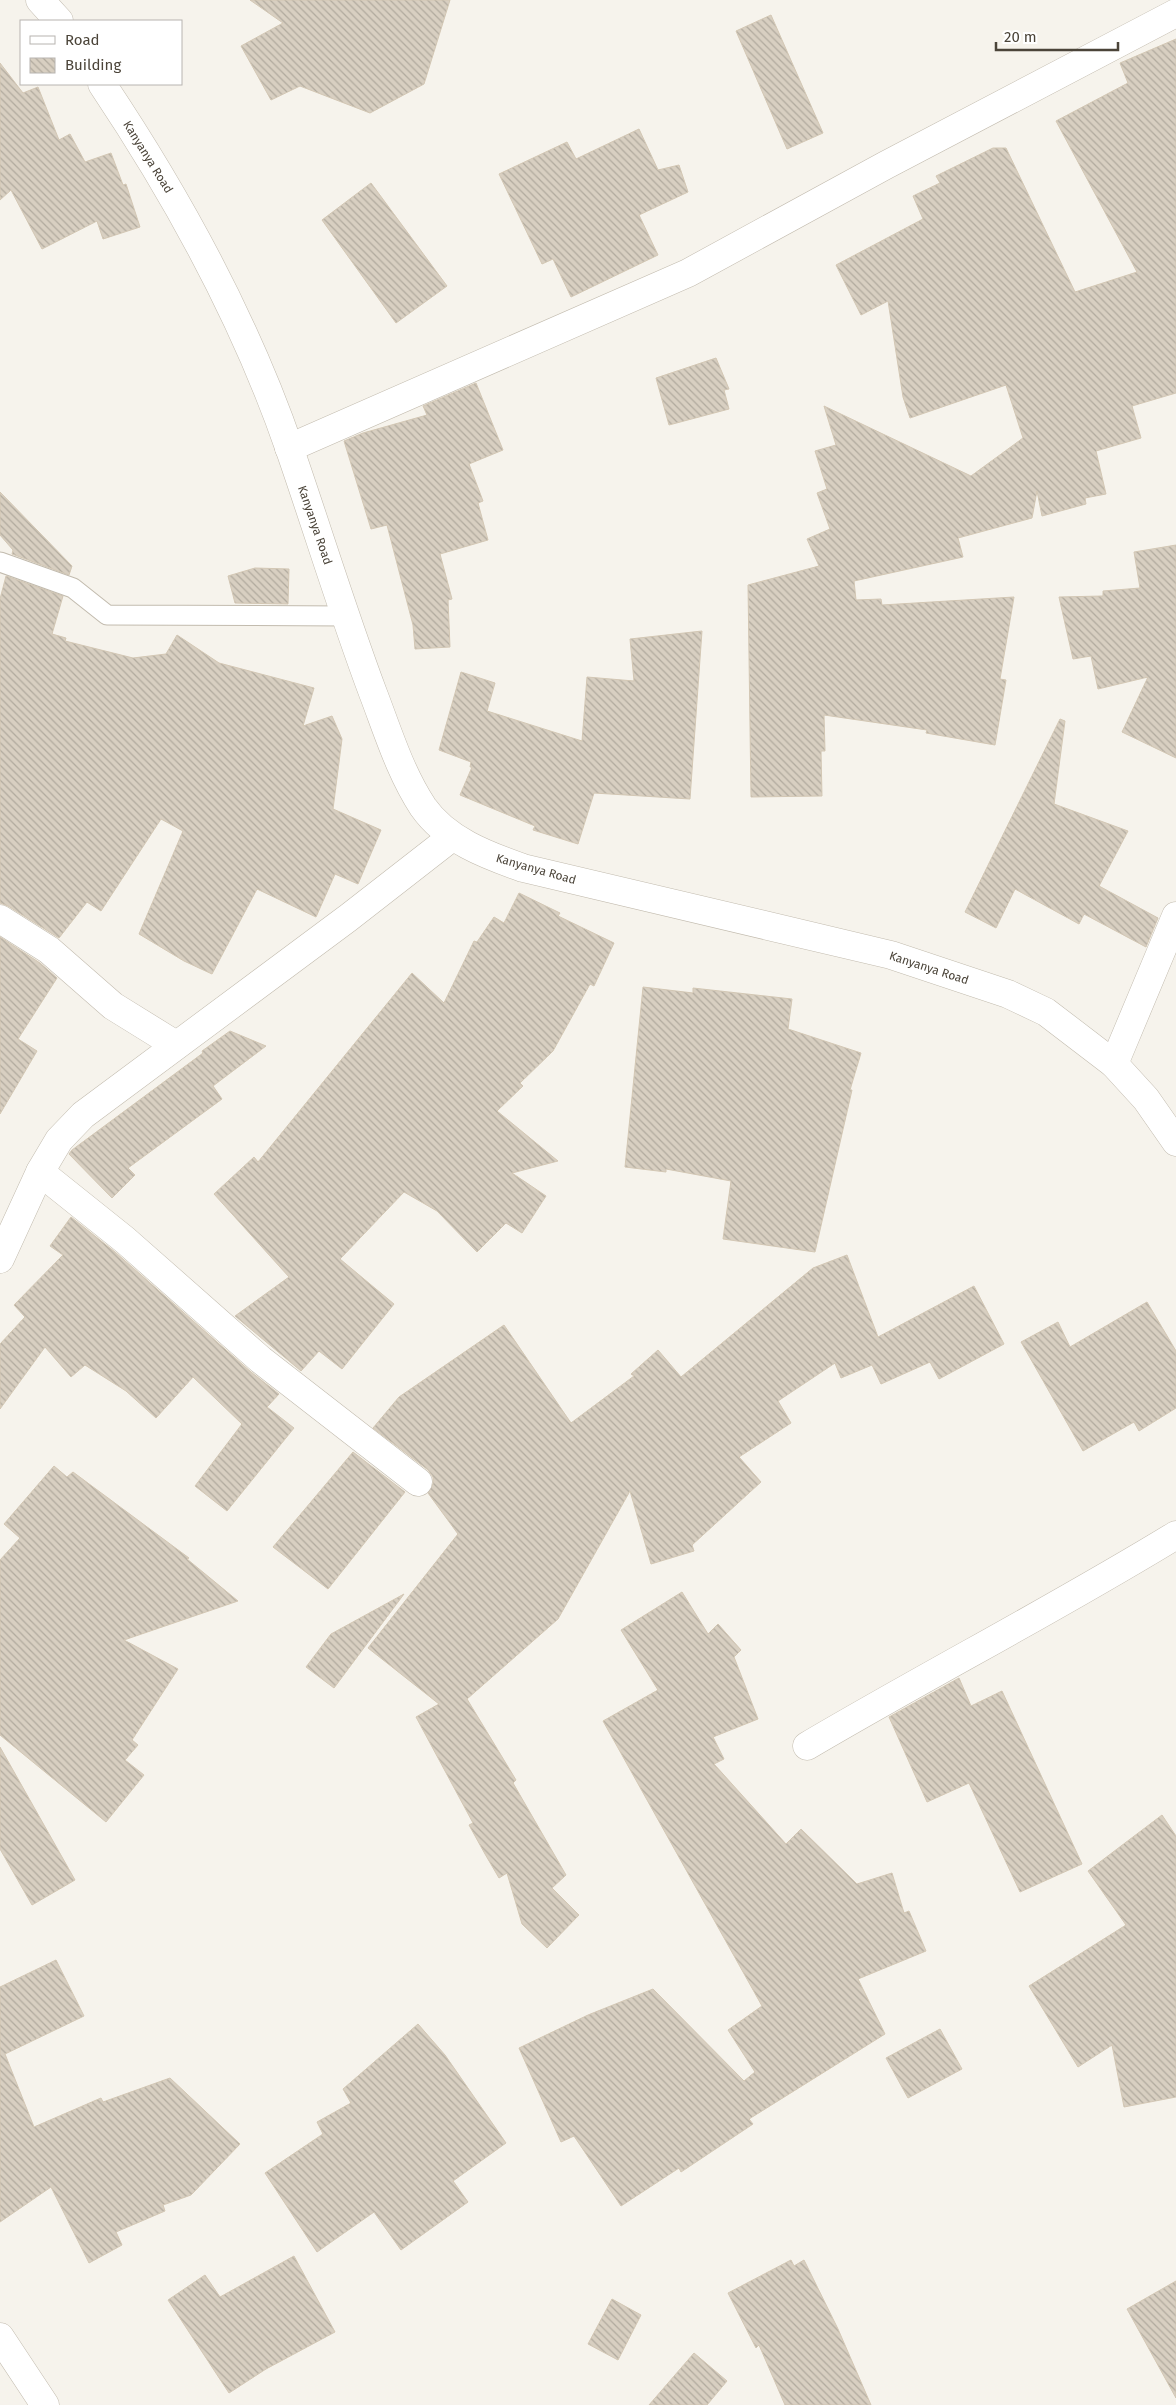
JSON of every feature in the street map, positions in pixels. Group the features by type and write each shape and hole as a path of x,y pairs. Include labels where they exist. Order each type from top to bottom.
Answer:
{"street":[{"path":"40,0 58,20"},
{"path":"289,448 688,273 886,165 1176,13"},
{"name":"Kanyanya Road","path":"103,85 184,215 229,300 266,384 346,616 401,767 424,808 452,837 494,858 523,868 891,955 1008,994 1046,1012 1114,1064 1146,1099 1176,1142"},
{"path":"0,1259 40,1172 58,1140 83,1115 348,918 452,837"},
{"path":"1114,1064 1176,916"},
{"path":"0,919 49,950 113,1006 176,1046"},
{"path":"40,1172 124,1240 261,1360 418,1482"},
{"path":"807,1746 915,1683 1088,1589 1176,1535"},
{"path":"0,2337 45,2405"}],"lane":[{"path":"0,562 73,588 107,615 346,616"}],"building":[{"path":"250,0 450,0 424,84 370,113 300,86 271,100 241,46 283,23"},
{"path":"771,15 823,133 787,149 736,31"},
{"path":"1176,39 1176,393 1132,406 1141,438 1096,451 1106,494 1085,498 1086,504 1042,516 1037,491 1032,518 958,538 963,557 854,581 856,600 881,599 882,605 1014,597 1000,679 1006,680 995,745 926,733 927,730 824,715 825,751 821,751 822,796 751,797 748,585 819,566 807,539 830,529 817,493 827,489 815,451 836,445 824,406 971,476 1023,438 1006,385 910,418 903,397 888,301 861,315 836,265 923,219 913,196 940,183 936,176 993,148 1006,148 1075,292 1137,272 1056,121 1128,83 1120,63"},
{"path":"0,63 23,93 38,87 59,140 70,134 85,162 111,153 123,185 126,184 140,227 103,239 97,221 42,249 11,190 0,200"},
{"path":"639,129 658,170 679,165 688,192 639,215 658,255 571,297 553,259 542,264 499,174 567,142 576,159"},
{"path":"371,183 447,286 396,323 322,220"},
{"path":"716,358 729,389 724,390 729,409 669,425 656,378"},
{"path":"476,383 503,450 469,464 483,501 478,503 488,540 440,554 452,599 448,600 450,647 415,649 413,625 387,525 371,529 344,441 363,433 427,415 423,406"},
{"path":"0,492 72,566 69,575 12,554 13,550 0,535"},
{"path":"1176,545 1176,758 1122,732 1148,677 1098,689 1091,656 1073,659 1059,597 1103,596 1103,591 1140,588 1134,552"},
{"path":"255,568 289,569 288,604 235,603 228,576"},
{"path":"6,576 63,596 52,634 66,638 65,641 133,658 166,654 177,635 219,663 314,688 303,726 332,716 342,739 333,809 381,830 358,884 335,874 316,917 257,889 212,974 184,961 139,934 183,831 161,819 101,911 87,902 59,938 8,906 0,903 0,599"},
{"path":"702,631 690,799 594,793 578,844 533,830 535,826 460,795 472,767 470,767 471,762 439,750 461,672 495,683 487,711 582,741 587,677 634,681 630,639"},
{"path":"1060,719 1065,721 1054,804 1128,831 1099,886 1158,918 1146,947 1084,914 1079,924 1015,889 996,928 965,912"},
{"path":"519,893 560,913 558,916 614,943 594,986 590,984 553,1051 520,1083 523,1086 497,1111 558,1161 512,1173 546,1196 522,1233 506,1223 477,1252 437,1211 404,1192 340,1259 394,1304 342,1369 319,1351 301,1371 235,1316 289,1277 214,1194 254,1157 258,1162 412,973 444,1003 474,941 477,942 494,917 504,923"},
{"path":"0,937 40,963 57,978 18,1039 37,1051 0,1114"},
{"path":"643,987 693,993 693,988 792,999 788,1029 861,1053 850,1090 852,1090 815,1252 723,1239 731,1181 666,1169 666,1172 625,1167"},
{"path":"230,1031 266,1046 213,1086 222,1099 128,1168 135,1175 112,1198 69,1154"},
{"path":"71,1217 115,1252 251,1372 279,1394 267,1407 294,1428 227,1511 195,1486 242,1424 193,1377 156,1418 126,1391 85,1365 71,1377 45,1347 0,1409 0,1344 25,1317 14,1305 63,1255 50,1246"},
{"path":"847,1255 878,1337 974,1286 1004,1344 939,1379 930,1362 881,1384 872,1365 841,1378 835,1363 778,1401 791,1423 739,1457 761,1482 692,1545 694,1551 651,1564 630,1491 558,1619 467,1699 516,1780 513,1783 566,1875 552,1888 579,1915 547,1948 522,1924 507,1873 499,1878 469,1825 473,1823 416,1717 439,1704 368,1648 458,1534 428,1493 433,1484 433,1477 428,1470 373,1428 399,1397 504,1325 571,1423 634,1376 631,1374 658,1350 681,1377 813,1268"},
{"path":"1147,1302 1176,1351 1176,1408 1139,1431 1134,1422 1083,1451 1021,1342 1058,1322 1070,1347"},
{"path":"353,1452 405,1492 328,1589 273,1547"},
{"path":"54,1466 67,1477 73,1472 189,1558 187,1559 238,1601 124,1640 178,1669 132,1740 138,1745 125,1760 144,1775 106,1822 0,1735 0,1560 20,1538 4,1524"},
{"path":"682,1592 708,1634 718,1624 741,1650 734,1657 758,1719 713,1737 724,1759 714,1764 786,1844 801,1829 857,1884 892,1873 904,1913 909,1911 926,1951 858,1979 885,2034 749,2119 753,2124 681,2172 679,2168 621,2206 574,2136 561,2142 519,2048 588,2015 653,1989 744,2081 755,2072 728,2030 762,2006 603,1721 658,1690 621,1630"},
{"path":"404,1594 334,1688 306,1667 331,1634"},
{"path":"959,1678 971,1706 1002,1691 1082,1864 1020,1892 969,1783 927,1802 889,1717"},
{"path":"0,1747 75,1880 32,1905 0,1849"},
{"path":"1162,1815 1176,1836 1176,2097 1124,2107 1112,2045 1078,2067 1029,1986 1126,1925 1088,1871"},
{"path":"56,1960 84,2016 5,2054 34,2127 101,2098 103,2102 170,2078 240,2144 191,2195 163,2205 165,2211 116,2232 122,2245 89,2263 51,2187 0,2222 0,1987"},
{"path":"418,2024 445,2055 506,2143 453,2181 468,2202 401,2250 374,2212 317,2252 265,2173 323,2134 317,2122 351,2103 343,2089"},
{"path":"940,2029 962,2069 908,2098 886,2058"},
{"path":"294,2256 335,2332 266,2369 229,2393 168,2300 205,2275 220,2297"},
{"path":"791,2260 794,2266 804,2260 838,2329 871,2405 785,2405 759,2345 756,2348 728,2293"},
{"path":"1176,2281 1176,2398 1127,2309"},
{"path":"612,2299 641,2315 618,2360 588,2344"},
{"path":"694,2353 727,2381 707,2405 649,2405"}]}
